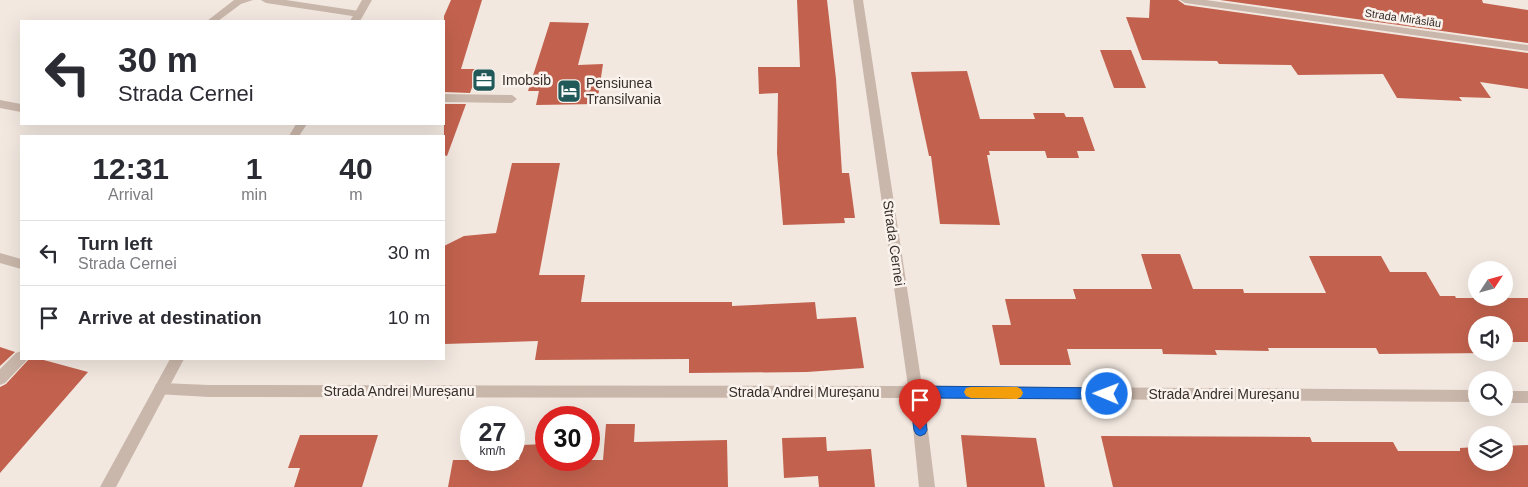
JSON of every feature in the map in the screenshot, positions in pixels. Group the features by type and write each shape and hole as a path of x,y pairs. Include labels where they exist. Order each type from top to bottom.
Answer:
{"street":[{"path":"213,20 238,2 248,0"},
{"path":"266,0 357,18 367,0"},
{"name":"Strada Cernei","path":"858,0 916,392 927,487"},
{"name":"Strada Mirăslău","path":"1185,0 1528,48"},
{"path":"445,98 512,99"},
{"path":"0,104 20,108"},
{"path":"0,258 20,264"},
{"path":"0,379 20,358"},
{"path":"108,487 176,360"},
{"name":"Strada Andrei Mureșanu","path":"161,389 239,391 916,392 1468,396"},
{"path":"1513,397 1528,397"}],"building":[{"path":"451,0 482,0 461,69 479,69 470,93 445,92 444,16"},
{"path":"797,0 827,0 836,79 842,173 849,173 855,218 844,218 845,223 783,225 777,153 778,93 759,94 758,67 800,67"},
{"path":"1150,0 1178,0 1185,5 1528,53 1528,89 1480,82 1491,98 1459,97 1462,101 1397,98 1383,74 1298,75 1291,65 1219,64 1217,61 1142,60 1126,17 1149,18"},
{"path":"1220,0 1482,0 1483,3 1528,10 1528,43"},
{"path":"550,22 589,23 578,65 603,64 597,104 536,105 539,91 528,91"},
{"path":"1100,50 1131,50 1146,88 1114,88"},
{"path":"967,71 980,119 1035,119 1033,113 1064,113 1066,117 1083,117 1095,151 1077,151 1079,158 1047,158 1045,151 989,151 990,155 987,155 1000,225 940,224 931,156 929,156 911,72"},
{"path":"445,104 466,104 447,156 445,155"},
{"path":"512,163 560,163 539,275 585,275 581,302 732,302 732,306 815,302 817,319 856,317 864,368 807,372 689,373 689,359 535,360 538,341 445,344 445,246 464,236 496,233"},
{"path":"1141,254 1180,254 1193,289 1243,289 1244,293 1326,293 1309,256 1381,256 1390,272 1426,272 1440,296 1468,298 1468,306 1513,306 1513,298 1528,298 1528,342 1513,342 1513,316 1468,316 1468,353 1379,354 1376,348 1268,348 1269,351 1215,350 1217,355 1163,354 1162,349 1067,349 1071,365 1000,365 992,325 1011,325 1005,299 1076,299 1073,289 1152,289"},
{"path":"0,347 15,352 0,366"},
{"path":"28,360 44,360 88,372 0,473 0,387 6,384"},
{"path":"606,424 635,424 634,442 727,440 728,487 448,487 453,460 460,460 460,471 525,471 525,445 535,444 535,471 600,471 600,460 603,460"},
{"path":"300,435 378,435 362,487 294,487 300,468 288,468"},
{"path":"961,435 1036,438 1045,487 967,487"},
{"path":"1101,436 1310,437 1312,442 1393,442 1398,451 1460,451 1460,448 1468,448 1468,471 1513,471 1513,446 1528,445 1528,487 1113,487"},
{"path":"826,437 827,451 871,449 875,487 819,487 818,476 784,478 782,438"}],"slow traffic":[{"path":"971,392 1017,393"}],"place":[{"name":"Imobsib","path":"484,80"},
{"name":"Pensiunea Transilvania","path":"569,91"}],"route":[{"path":"920,430 916,392 1107,394"}]}
